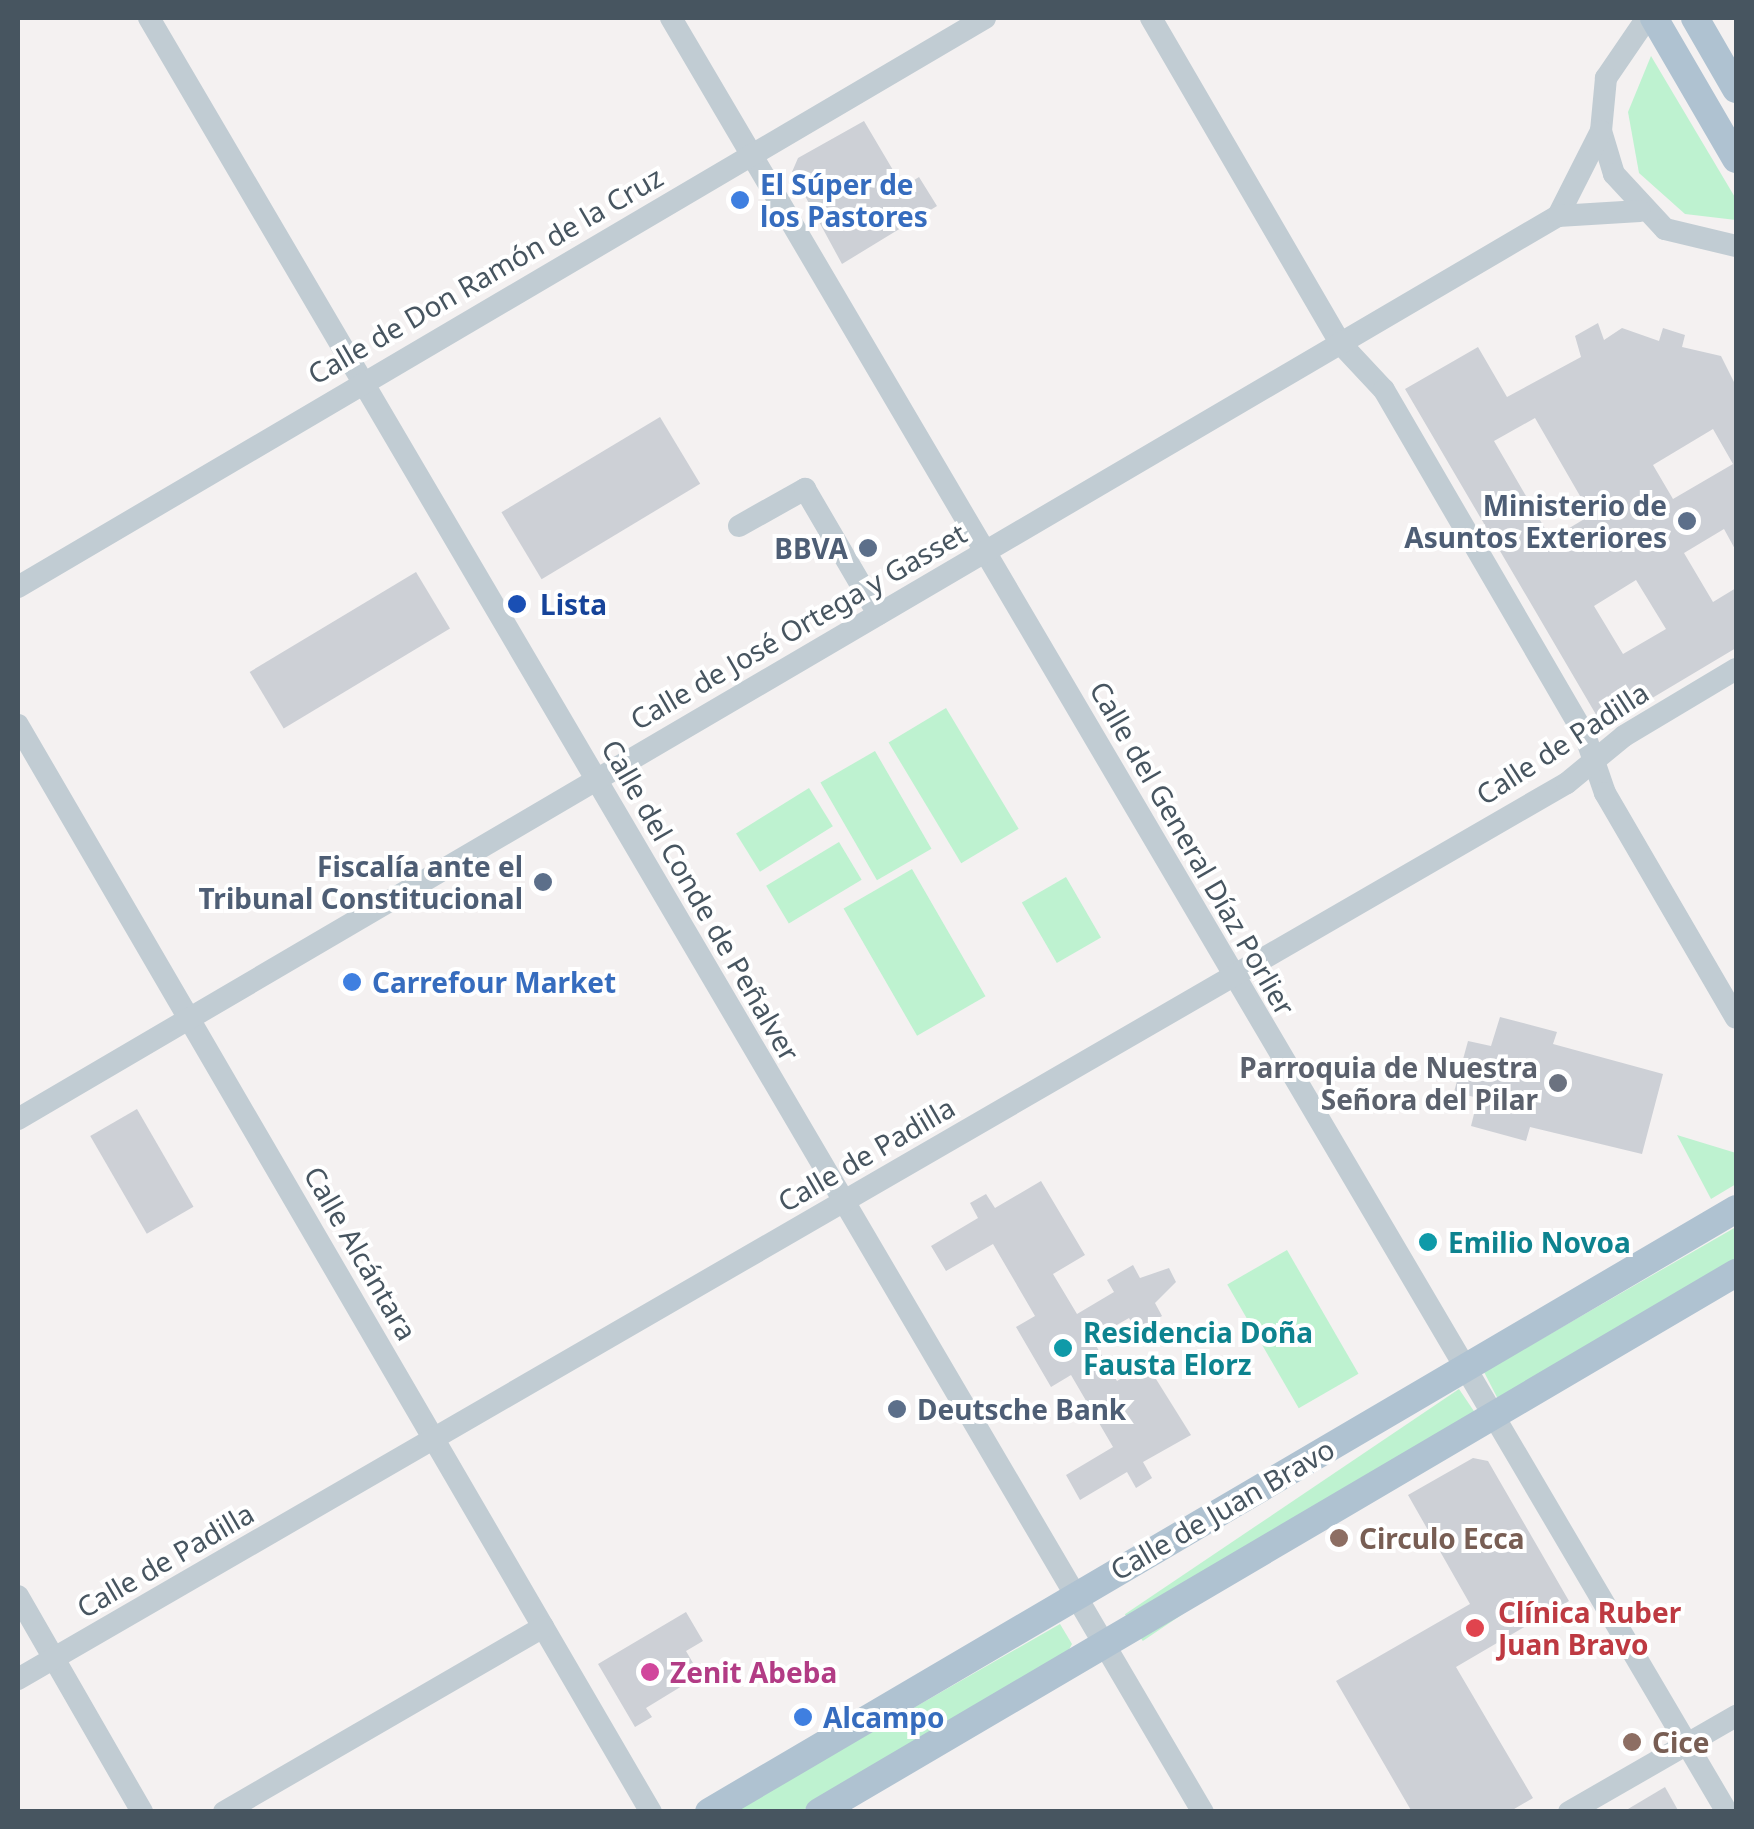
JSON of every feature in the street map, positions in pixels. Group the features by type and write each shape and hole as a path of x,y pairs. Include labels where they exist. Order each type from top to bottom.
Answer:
{"main road":[{"path":"1651,18 1736,159"},
{"path":"1695,18 1736,90"},
{"name":"Calle de Juan Bravo","path":"709,1812 1736,1209"},
{"name":"Calle de Juan Bravo","path":"819,1812 1736,1273"}],"street":[{"name":"Calle del Conde de Peñalver","path":"149,18 1204,1812"},
{"name":"Calle del General Díaz Porlier","path":"672,18 1727,1812"},
{"name":"Calle de Don Ramón de la Cruz","path":"18,587 985,18"},
{"path":"1150,18 1340,344 1384,390 1585,735 1593,762 1736,1018"},
{"path":"1558,216 1601,131 1606,78 1651,18"},
{"path":"1601,131 1614,174 1640,211 1693,242 1736,246"},
{"name":"Calle de José Ortega y Gasset","path":"18,1119 1558,216 1640,211"},
{"path":"739,526 805,489 878,614"},
{"name":"Calle de Padilla","path":"18,1678 843,1202 1593,762 1736,669"},
{"name":"Calle Alcántara","path":"18,725 651,1812"},
{"path":"18,1596 142,1812"},
{"path":"224,1812 543,1627"},
{"path":"1569,1812 1736,1716"}],"green space":[{"path":"1651,56 1736,199 1736,220 1685,214 1639,173 1628,112"},
{"path":"946,708 1019,829 961,863 889,743"},
{"path":"875,751 931,849 877,880 820,783"},
{"path":"809,788 833,826 760,872 736,834"},
{"path":"839,842 862,880 789,923 766,886"},
{"path":"912,869 986,996 917,1036 844,908"},
{"path":"1066,877 1101,938 1057,963 1022,902"},
{"path":"1677,1135 1736,1153 1736,1184 1711,1199"},
{"path":"1736,1227 1736,1263 1500,1403 1484,1372"},
{"path":"1287,1250 1358,1374 1299,1408 1227,1284"},
{"path":"1459,1389 1477,1416 1143,1641 1125,1614"},
{"path":"1060,1624 1072,1644 1065,1657 801,1811 732,1812"}],"building":[{"path":"864,121 903,187 919,177 937,206 842,264 792,172 798,158"},
{"name":"Ministerio de Asuntos Exteriores","path":"1598,323 1604,340 1622,328 1659,341 1663,328 1685,335 1682,347 1721,356 1736,386 1736,551 1724,529 1684,553 1713,602 1736,588 1736,648 1612,722 1598,718 1405,389 1478,347 1507,397 1581,357 1575,336","holes":["1535,418 1591,515 1551,539 1494,441","1713,429 1733,464 1673,499 1653,465","1636,580 1666,629 1623,654 1594,606"]},
{"path":"660,417 700,484 542,579 501,512"},
{"path":"416,572 450,629 284,728 250,672"},
{"name":"Parroquia de Nuestra Señora del Pilar","path":"1500,1017 1557,1032 1553,1044 1663,1074 1642,1154 1530,1127 1526,1141 1471,1126 1478,1098 1454,1092 1468,1041 1491,1046"},
{"path":"137,1109 193,1207 147,1234 90,1136"},
{"name":"Residencia Doña Fausta Elorz","path":"1041,1181 1085,1255 1053,1274 1077,1314 1114,1292 1107,1280 1133,1265 1140,1278 1169,1268 1176,1282 1155,1303 1162,1316 1137,1331 1129,1318 1092,1339 1117,1381 1146,1363 1191,1435 1143,1462 1152,1478 1136,1488 1127,1472 1080,1500 1066,1475 1113,1447 1071,1375 1051,1387 1016,1327 1035,1316 993,1244 946,1271 931,1246 978,1218 970,1203 986,1194 995,1208"},
{"name":"Clínica Ruber Juan Bravo","path":"1473,1458 1488,1461 1569,1601 1456,1667 1533,1798 1509,1812 1412,1812 1336,1681 1470,1604 1408,1495"},
{"name":"Zenit Abeba","path":"686,1612 703,1641 686,1651 700,1675 646,1708 652,1717 635,1727 598,1664"},
{"path":"1665,1787 1679,1812 1623,1812"}],"place":[{"name":"El Súper de los Pastores","path":"740,200"},
{"name":"Ministerio de Asuntos Exteriores","path":"1687,521"},
{"name":"BBVA","path":"868,548"},
{"name":"Lista","path":"517,604"},
{"name":"Fiscalía ante el Tribunal Constitucional","path":"543,882"},
{"name":"Carrefour Market","path":"352,982"},
{"name":"Parroquia de Nuestra Señora del Pilar","path":"1558,1083"},
{"name":"Emilio Novoa","path":"1428,1242"},
{"name":"Residencia Doña Fausta Elorz","path":"1063,1348"},
{"name":"Deutsche Bank","path":"897,1409"},
{"name":"Circulo Ecca","path":"1339,1538"},
{"name":"Clínica Ruber Juan Bravo","path":"1475,1628"},
{"name":"Zenit Abeba","path":"650,1672"},
{"name":"Alcampo","path":"803,1717"},
{"name":"Cice","path":"1632,1742"}]}
